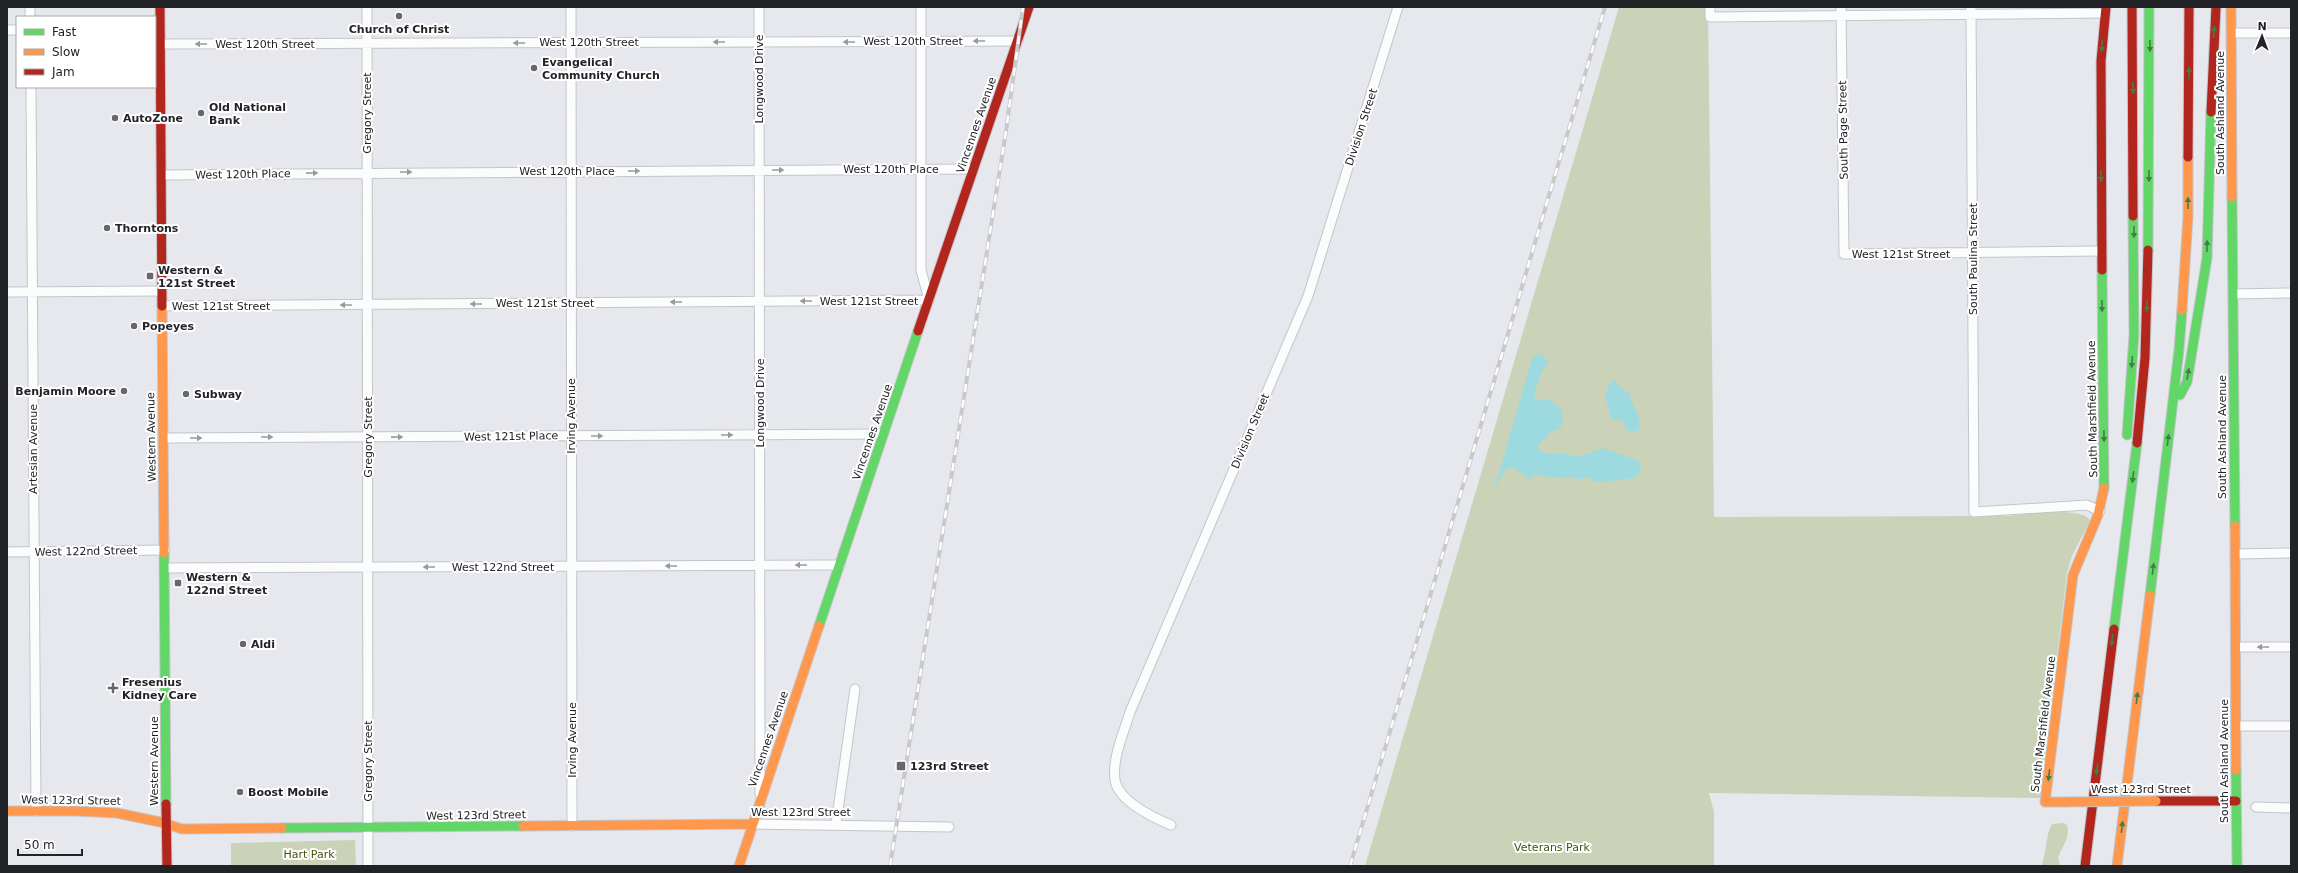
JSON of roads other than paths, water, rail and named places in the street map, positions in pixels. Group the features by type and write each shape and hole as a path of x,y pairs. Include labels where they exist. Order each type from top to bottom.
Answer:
{"main road":[{"name":"Western Avenue","path":"160,7 158,29 161,44 167,866"},
{"name":"Vincennes Avenue","path":"739,866 760,799 928,300 1029,7"},
{"path":"2126,448 2134,335 2132,7"},
{"path":"2085,866 2116,602 2138,439 2147,328 2149,211 2149,7"},
{"path":"2117,866 2179,350 2188,217 2189,7"},
{"path":"2172,410 2187,382 2207,258 2212,60 2216,7"},
{"name":"South Ashland Avenue","path":"2231,7 2237,866"},
{"name":"South Marshfield Avenue","path":"2045,802 2074,576 2082,548 2100,511 2104,478 2101,61 2106,10"},
{"path":"2116,602 2125,464"},
{"name":"West 123rd Street","path":"2045,802 2236,801"},
{"name":"West 123rd Street","path":"7,812 106,811 148,817 182,829 753,824"}],"street":[{"name":"Gregory Street","path":"368,7 368,866"},
{"name":"Irving Avenue","path":"571,7 572,826"},
{"name":"Longwood Drive","path":"759,7 760,799"},
{"path":"921,7 921,270 928,300"},
{"name":"Division Street","path":"1171,825 1154,818 1126,798 1115,781 1117,756 1130,712 1308,296 1398,7"},
{"path":"1710,7 1710,17 1841,11 2106,10"},
{"name":"South Paulina Street","path":"1971,10 1974,512 2087,505 2100,511"},
{"name":"South Page Street","path":"1841,11 1844,254"},
{"path":"2231,33 2291,33"},
{"name":"West 120th Street","path":"161,44 1018,41"},
{"name":"Artesian Avenue","path":"31,88 36,811"},
{"name":"West 120th Place","path":"161,175 368,172 973,169"},
{"name":"West 121st Street","path":"1844,254 2102,251"},
{"name":"West 121st Street","path":"7,292 162,291"},
{"path":"2233,294 2291,293"},
{"name":"West 121st Street","path":"162,306 928,300"},
{"name":"West 121st Place","path":"163,438 883,434"},
{"name":"West 122nd Street","path":"7,552 165,550"},
{"path":"2235,554 2291,553"},
{"name":"West 122nd Street","path":"165,568 840,565"},
{"path":"2236,647 2291,647"},
{"path":"836,824 855,689"},
{"path":"2236,726 2291,726"},
{"path":"2256,807 2291,808"},
{"name":"West 123rd Street","path":"753,824 836,824 949,827"}],"water":[{"path":"1540,353 1549,362 1541,372 1535,392 1535,400 1550,400 1561,409 1563,417 1561,428 1549,433 1547,438 1541,441 1538,447 1539,451 1551,454 1563,453 1579,457 1603,448 1639,461 1641,468 1636,478 1601,482 1594,481 1586,477 1583,479 1534,475 1529,479 1526,478 1526,475 1510,467 1506,469 1494,490 1530,365 1534,356"},
{"path":"1613,379 1625,392 1629,392 1640,421 1638,431 1632,432 1626,429 1622,420 1613,420 1610,417 1605,393"}],"railway":[{"path":"890,866 1006,131 1023,7"},
{"path":"1350,866 1605,7"}],"place":[{"name":"Church of Christ","path":"399,16"},
{"name":"Evangelical Community Church","path":"534,68"},
{"name":"Old National Bank","path":"201,113"},
{"name":"AutoZone","path":"115,118"},
{"name":"Thorntons","path":"107,228"},
{"name":"Western & 121st Street","path":"150,276"},
{"name":"Popeyes","path":"134,326"},
{"name":"Benjamin Moore","path":"124,391"},
{"name":"Subway","path":"186,394"},
{"name":"Western & 122nd Street","path":"178,583"},
{"name":"Aldi","path":"243,644"},
{"name":"Fresenius Kidney Care","path":"113,688"},
{"name":"123rd Street","path":"901,766"},
{"name":"Boost Mobile","path":"240,792"}],"park label":[{"name":"Veterans Park","path":"1552,847"},
{"name":"Hart Park","path":"309,854"}]}
